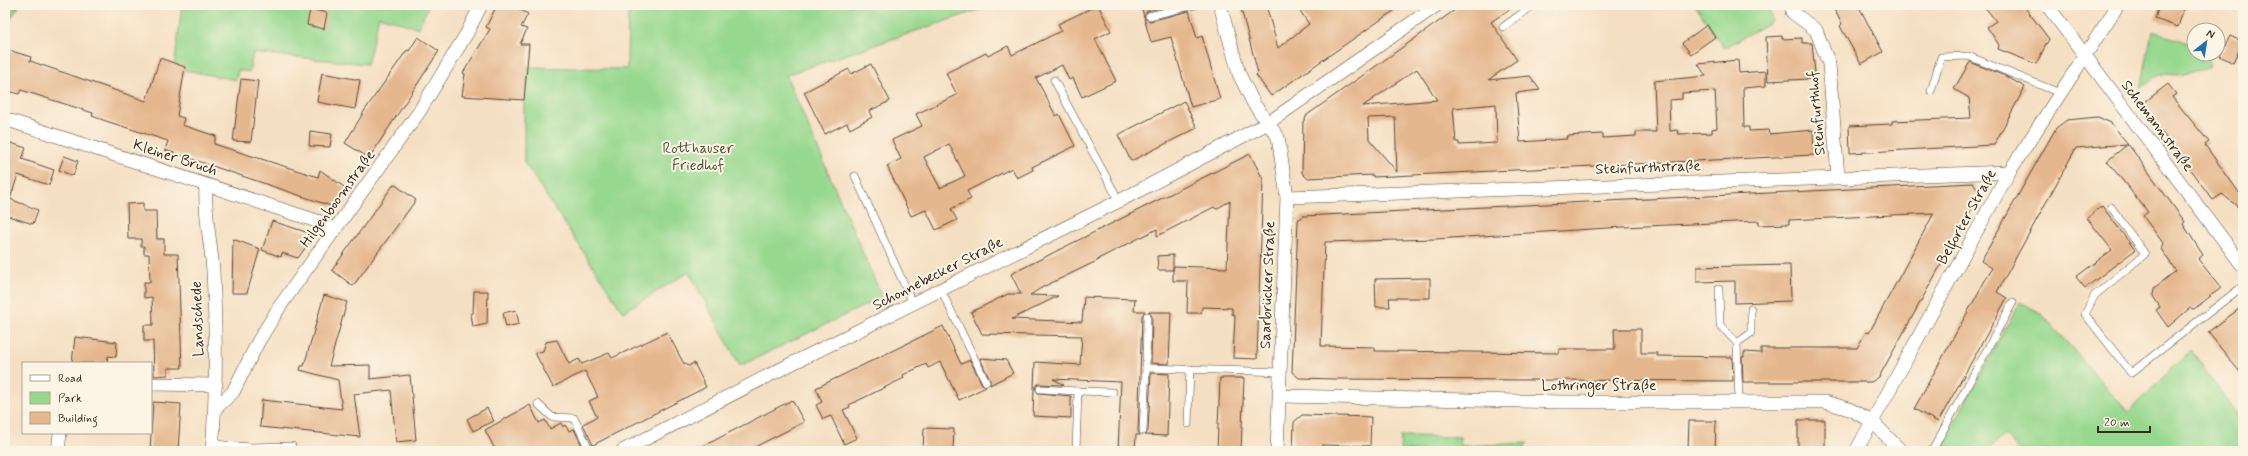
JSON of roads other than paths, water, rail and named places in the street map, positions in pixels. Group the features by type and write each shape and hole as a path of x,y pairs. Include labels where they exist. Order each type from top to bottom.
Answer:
{"street":[{"name":"Hilgenboomstraße","path":"216,407 233,392 258,342 280,306 419,112 481,5"},
{"path":"1220,5 1239,74 1254,104 1268,123"},
{"name":"Schonnebecker Straße","path":"622,451 787,366 1119,201 1268,123 1437,5"},
{"name":"Schemannstraße","path":"2047,5 2243,266"},
{"name":"Belforter Straße","path":"1856,451 2009,172 2118,5"},
{"name":"Steinfurthhof","path":"1792,12 1816,30 1829,64 1838,177"},
{"name":"Kleiner Bruch","path":"5,118 323,224 335,230"},
{"name":"Saarbrücker Straße","path":"1268,123 1278,137 1287,197 1282,372 1277,451"},
{"name":"Steinfurthstraße","path":"1287,197 2009,172"},
{"name":"Landschede","path":"206,186 205,208 211,240 215,306 216,407 212,448"},
{"path":"152,384 216,385"},
{"name":"Lothringer Straße","path":"1281,396 1563,402 1825,402 1848,409 1872,421 1901,451"},
{"path":"58,451 60,434"}],"lane":[{"path":"1149,16 1195,5"},
{"path":"1503,26 1533,5"},
{"path":"1931,91 1941,57 1968,56 2060,93"},
{"path":"1054,80 1119,201"},
{"path":"854,176 913,304"},
{"path":"2111,207 2145,254 2095,295 2085,314 2131,373 2243,286"},
{"path":"1719,289 1720,325 1737,343 1738,403"},
{"path":"941,290 986,382"},
{"path":"1932,451 2013,302"},
{"path":"1737,343 1751,333 1751,309"},
{"path":"1143,431 1146,368 1146,316"},
{"path":"1146,368 1282,372"},
{"path":"1188,424 1190,369"},
{"path":"1040,389 1113,392"},
{"path":"1076,451 1078,391"},
{"path":"538,404 552,417 574,418 590,451"},
{"path":"212,448 292,446"}],"park label":[{"name":"Rotthauser Friedhof","path":"698,158"}]}
